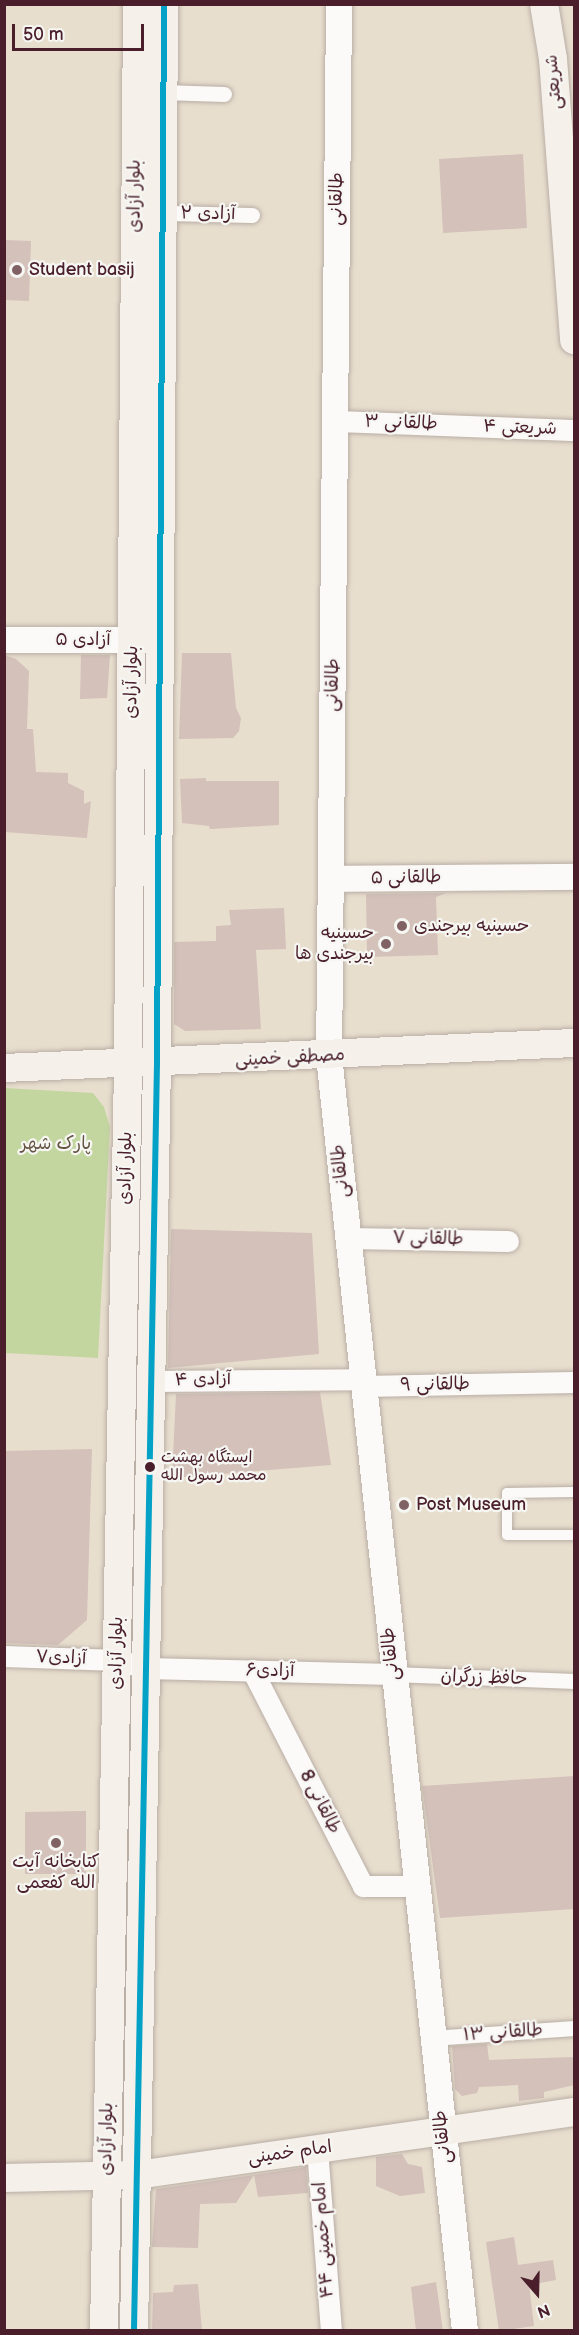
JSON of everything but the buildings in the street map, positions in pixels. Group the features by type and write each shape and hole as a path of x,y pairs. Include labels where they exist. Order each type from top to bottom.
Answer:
{"main road":[{"name":"بلوار آزادی","path":"104,2331 128,1064 137,4"},
{"name":"بلوار آزادی","path":"134,2331 157,1064 165,213 162,92 164,4"},
{"name":"شریعتی","path":"544,4 564,57 574,340"},
{"name":"مصطفی خمینی","path":"4,1068 157,1064 574,1043"},
{"path":"110,2027 140,2028"},
{"name":"امام خمینی","path":"4,2178 137,2175 574,2112"}],"street":[{"name":"طالقانی","path":"339,4 329,1056 393,1674 465,2331"},
{"path":"162,92 224,94"},
{"name":"آزادی ۲","path":"165,213 252,214"},
{"name":"طالقانی ۳","path":"335,421 466,426"},
{"name":"شریعتی ۴","path":"466,426 574,430"},
{"name":"آزادی ۵","path":"4,640 161,640"},
{"name":"طالقانی ۵","path":"331,879 574,876"},
{"name":"طالقانی ۷","path":"348,1238 508,1241"},
{"name":"آزادی ۴","path":"150,1381 255,1380 362,1383"},
{"name":"طالقانی ۹","path":"362,1383 574,1382"},
{"name":"آزادی۷","path":"4,1656 117,1660 146,1668"},
{"name":"آزادی۶","path":"146,1668 393,1674"},
{"name":"طالقانی 8","path":"252,1670 363,1886 416,1886"},
{"name":"حافظ زرگران","path":"393,1674 574,1681"},
{"name":"طالقانی ۱۳","path":"432,2038 574,2028"},
{"name":"امام خمینی ۴۴","path":"317,2150 331,2331"}],"lane":[{"path":"574,1492 507,1493 507,1535 574,1535"}],"green space":[{"name":"پارک شهر","path":"5,1088 93,1093 104,1107 110,1127 98,1358 5,1353"}],"transit line":[{"path":"134,2330 157,1064 164,4"}],"place":[{"name":"Student basij","path":"17,270"},
{"name":"حسینیه بیرجندی","path":"402,926"},
{"name":"حسینیه بیرجندی ها","path":"386,944"},
{"name":"ایستگاه بهشت محمد رسول الله","path":"150,1467"},
{"name":"Post Museum","path":"404,1505"},
{"name":"کتابخانه آیت الله کفعمی","path":"56,1843"}]}
